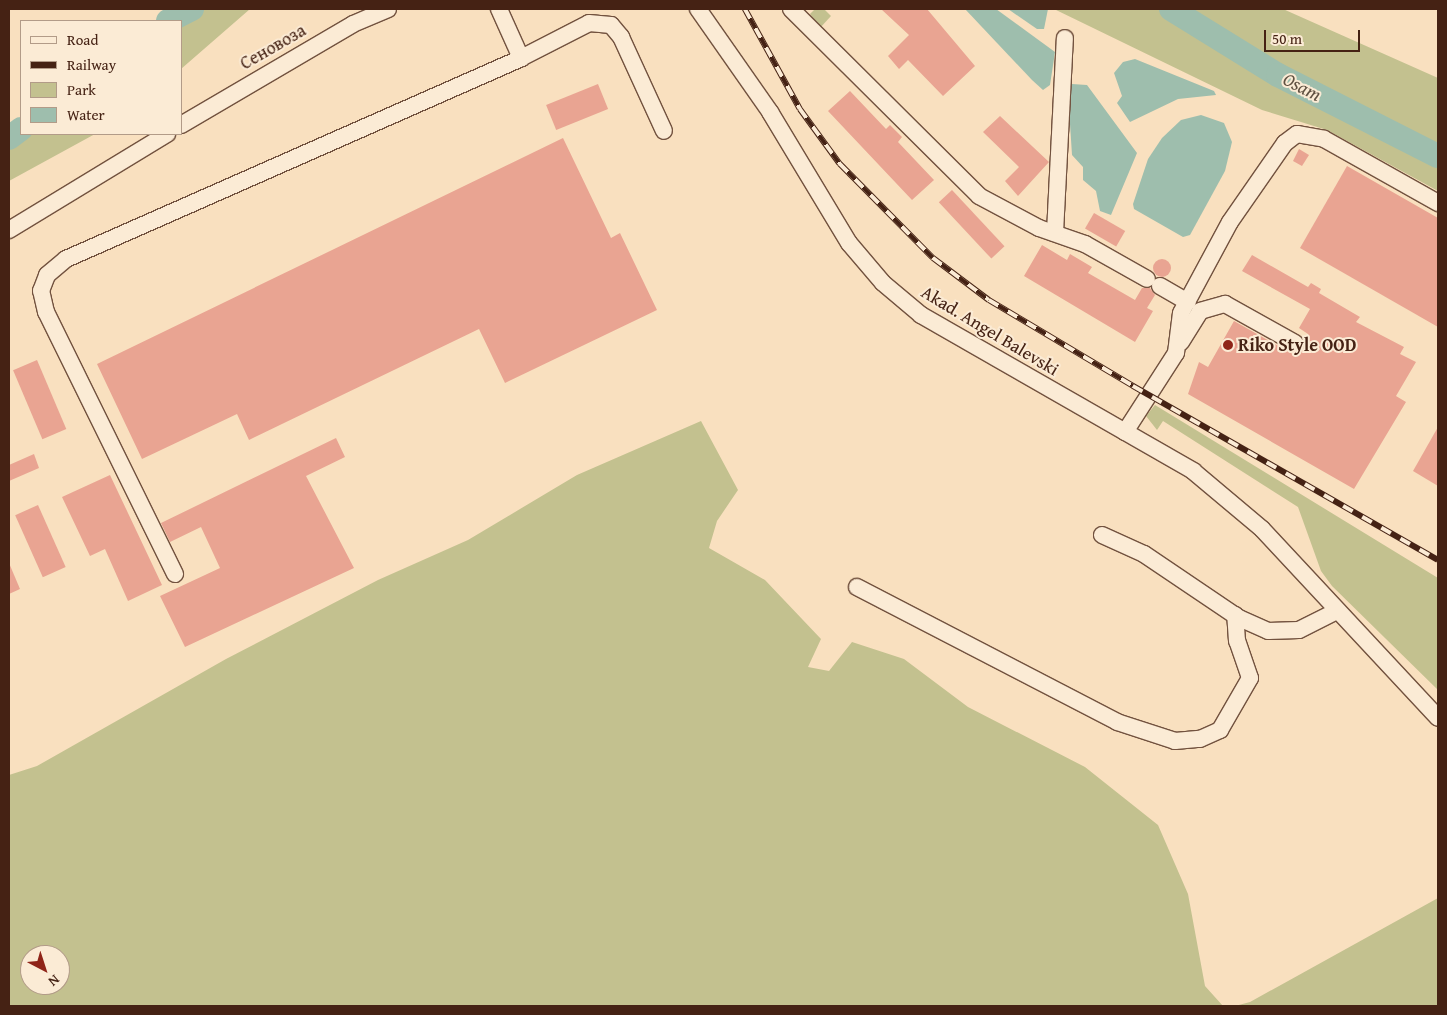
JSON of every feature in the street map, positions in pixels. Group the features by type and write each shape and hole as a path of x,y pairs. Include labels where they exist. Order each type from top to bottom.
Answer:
{"street":[{"name":"Сеновоза","path":"182,124 353,24 388,9"},
{"path":"499,9 521,58"},
{"name":"Akad. Angel Balevski","path":"698,9 770,112 849,243 883,283 921,316 1193,471 1262,529 1438,718"},
{"path":"791,9 979,196 1055,233 1085,244 1188,302"},
{"path":"175,574 46,312 41,291 47,275 66,259 521,58 589,23 611,25 621,37 664,131"},
{"path":"1055,233 1065,38"},
{"path":"1181,342 1180,320 1230,222 1284,143 1297,134 1324,139 1438,203"},
{"path":"9,230 165,135"},
{"path":"1125,432 1200,311 1226,304 1295,343"},
{"path":"1102,535 1144,554 1235,615 1268,631 1299,630 1337,611"},
{"path":"857,587 1118,722 1175,741 1200,739 1220,730 1250,678 1237,641 1235,615"}],"green space":[{"path":"174,9 250,9 182,68 182,20 158,20"},
{"path":"815,9 824,9 831,16 820,28 810,14"},
{"path":"1054,9 1283,9 1438,78 1438,191 1327,130 1262,110"},
{"path":"20,119 20,135 93,135 9,181 9,127"},
{"path":"1155,405 1438,578 1438,690 1332,586 1321,571 1298,507 1163,421 1157,430 1146,416"},
{"path":"701,421 738,490 717,521 709,548 765,580 821,639 808,667 829,671 852,642 904,659 968,707 1085,767 1158,825 1188,894 1205,986 1223,1006 9,1006 9,775 37,766 226,659 378,580 468,540 577,475"},
{"path":"1438,898 1438,1006 1235,1006 1250,1002"}],"water":[{"path":"965,9 996,9 1055,52 1050,85 1043,90"},
{"path":"1008,9 1048,9 1044,29 1037,29"},
{"path":"1135,59 1214,91 1216,95 1178,99 1130,122 1117,103 1122,96 1114,73 1123,62"},
{"path":"1072,84 1087,85 1137,153 1111,215 1100,211 1096,191 1083,180 1083,167 1072,155 1068,93"},
{"path":"1201,115 1224,123 1232,142 1225,171 1190,235 1183,237 1134,209 1133,204 1148,159 1162,138 1181,120"}],"building":[{"path":"881,9 927,9 975,66 943,96 908,60 899,69 888,56 909,35"},
{"path":"598,84 608,109 556,130 546,105"},
{"path":"850,91 886,129 890,125 902,137 898,142 934,180 912,200 828,111"},
{"path":"1000,116 1049,162 1018,196 1005,181 1019,167 983,132"},
{"path":"563,138 611,238 620,233 657,310 505,383 479,329 249,440 237,414 142,459 97,364"},
{"path":"1299,149 1309,155 1302,166 1293,161"},
{"path":"1347,166 1438,218 1438,327 1300,248"},
{"path":"952,190 1005,246 991,259 939,202"},
{"path":"1094,213 1125,231 1116,247 1085,229"},
{"path":"1042,245 1067,260 1070,254 1092,267 1088,273 1135,300 1142,288 1150,288 1155,295 1147,308 1153,311 1135,342 1024,276"},
{"path":"1252,255 1308,287 1311,283 1321,289 1319,293 1360,317 1356,322 1404,347 1400,354 1416,362 1396,396 1406,402 1354,489 1188,394 1199,362 1208,367 1234,321 1296,356 1304,347 1308,334 1299,328 1310,309 1242,271"},
{"path":"1162,259 1168,262 1171,268 1168,274 1162,277 1156,274 1153,268 1156,262"},
{"path":"37,360 66,429 42,439 13,370"},
{"path":"1438,427 1438,486 1413,471"},
{"path":"336,438 345,457 306,476 354,568 185,647 160,596 220,568 201,527 170,542 161,523"},
{"path":"34,454 39,468 9,481 9,465"},
{"path":"110,475 162,585 128,601 105,549 90,556 62,497"},
{"path":"38,505 66,567 43,577 15,515"},
{"path":"9,563 20,589 9,594"}],"waterway":[{"path":"170,20 192,9"},
{"name":"Osam","path":"1171,9 1278,75 1438,156"},
{"path":"9,138 20,130"}],"railway":[{"path":"745,9 800,109 840,164 933,258 989,300 1133,386 1438,560"}],"place":[{"name":"Riko Style OOD","path":"1228,345"}]}
